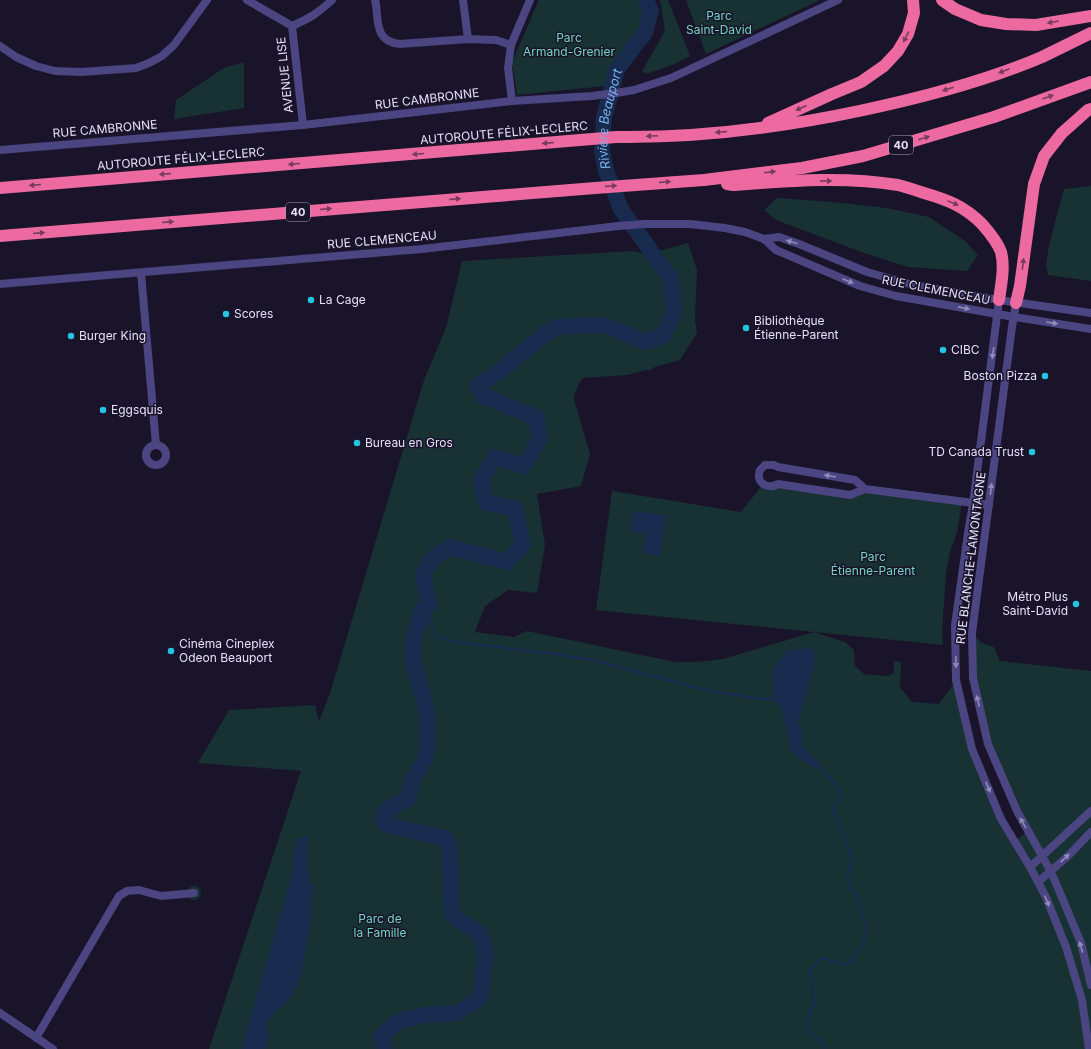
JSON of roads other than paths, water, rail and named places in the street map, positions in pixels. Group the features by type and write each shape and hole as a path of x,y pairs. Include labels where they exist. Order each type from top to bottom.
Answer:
{"highway":[{"path":"755,130 861,82 884,66 898,51 908,34 914,13 913,0"},
{"path":"942,0 955,9 981,20 1006,24 1036,25 1091,16"},
{"name":"AUTOROUTE FÉLIX-LECLERC","path":"0,188 616,137 688,135 755,130 829,118 898,103 942,91 985,78 1042,57 1091,33"},
{"name":"40","path":"0,236 704,180 802,168 863,156 994,117 1091,82"},
{"path":"1016,303 1020,286 1034,184 1044,156 1062,133 1091,109"},
{"path":"704,180 733,185 799,180 867,181 899,186 937,196 959,205 974,217 995,240 1000,252 1002,266 1002,283 999,300"}],"street":[{"path":"0,46 16,57 36,66 55,71 81,72 136,68 149,64 162,56 174,45 207,0"},
{"name":"AVENUE LISE","path":"247,0 292,26 303,125"},
{"path":"292,26 323,9 332,0"},
{"path":"375,0 379,30 384,38 392,43 400,44 468,39 496,40 511,45"},
{"path":"463,0 468,39"},
{"path":"512,101 508,68 511,45 530,0"},
{"name":"RUE CAMBRONNE","path":"0,150 303,125 512,101 592,96 634,90 671,78 838,0"},
{"name":"RUE CLEMENCEAU","path":"0,284 422,249 618,226 644,224 690,224 745,232 764,239 776,250 860,286 896,296 1091,329"},
{"name":"RUE CLEMENCEAU","path":"764,239 779,237 855,267 883,277 913,285 1016,303 1091,313"},
{"path":"141,273 156,445"},
{"name":"RUE BLANCHE-LAMONTAGNE","path":"999,300 974,504 968,533 955,625 956,680 972,749 1002,819 1046,897 1066,946 1082,1000 1089,1049"},
{"name":"RUE BLANCHE-LAMONTAGNE","path":"1016,303 972,633 973,678 988,744 1016,811 1051,872 1081,943 1091,985"},
{"path":"865,489 855,480 778,467 774,465 765,465 760,470 759,478 763,484 769,487 774,487 778,484 850,494 865,489 988,506"},
{"path":"1030,867 1091,811"},
{"path":"1038,882 1051,872 1091,832"},
{"path":"36,1038 119,896 127,891 139,890 161,896 194,893"},
{"path":"0,1013 53,1049"}],"water":[{"path":"633,511 666,515 660,556 643,553 646,533 630,531"},
{"path":"810,647 815,653 814,667 798,722 803,735 801,745 821,765 819,768 811,766 791,751 786,725 779,705 775,701 768,699 773,696 772,673 778,662 788,651"},
{"path":"308,835 308,878 314,887 311,899 311,918 301,977 288,1002 275,1012 265,1025 269,1035 265,1049 241,1049 291,878 297,839"}],"waterway":[{"name":"Rivière Beauport","path":"385,1049 381,1036 399,1021 424,1015 458,1013 480,998 486,953 479,933 452,915 449,846 445,838 387,825 383,821 384,813 390,808 408,799 412,781 425,759 428,739 426,706 413,662 413,641 423,608 429,604 423,576 432,559 450,547 507,562 523,544 514,508 486,503 481,481 495,457 523,466 531,455 539,439 537,418 483,396 478,386 500,371 546,333 557,327 604,325 646,342 664,335 674,313 671,279 621,209 606,171 602,151 604,117 617,70 645,33 651,11 646,0"},
{"path":"429,604 431,623 436,635 455,642 593,660 710,691 768,699"},
{"path":"819,768 832,780 842,794 833,808 852,857 852,864 847,877 851,889 857,895 866,925 863,945 849,964 822,958 810,969 814,1003 805,1028 822,1042 825,1049"}],"place":[{"name":"La Cage","path":"311,300"},
{"name":"Scores","path":"226,314"},
{"name":"Bibliothèque Étienne-Parent","path":"746,328"},
{"name":"Burger King","path":"71,336"},
{"name":"CIBC","path":"943,350"},
{"name":"Boston Pizza","path":"1045,376"},
{"name":"Eggsquis","path":"103,410"},
{"name":"Bureau en Gros","path":"357,443"},
{"name":"TD Canada Trust","path":"1032,452"},
{"name":"Métro Plus Saint-David","path":"1076,604"},
{"name":"Cinéma Cineplex Odeon Beauport","path":"171,651"}],"park label":[{"name":"Parc Saint-David","path":"719,23"},
{"name":"Parc Armand-Grenier","path":"569,45"},
{"name":"Parc Étienne-Parent","path":"873,564"},
{"name":"Parc de la Famille","path":"380,926"}]}
